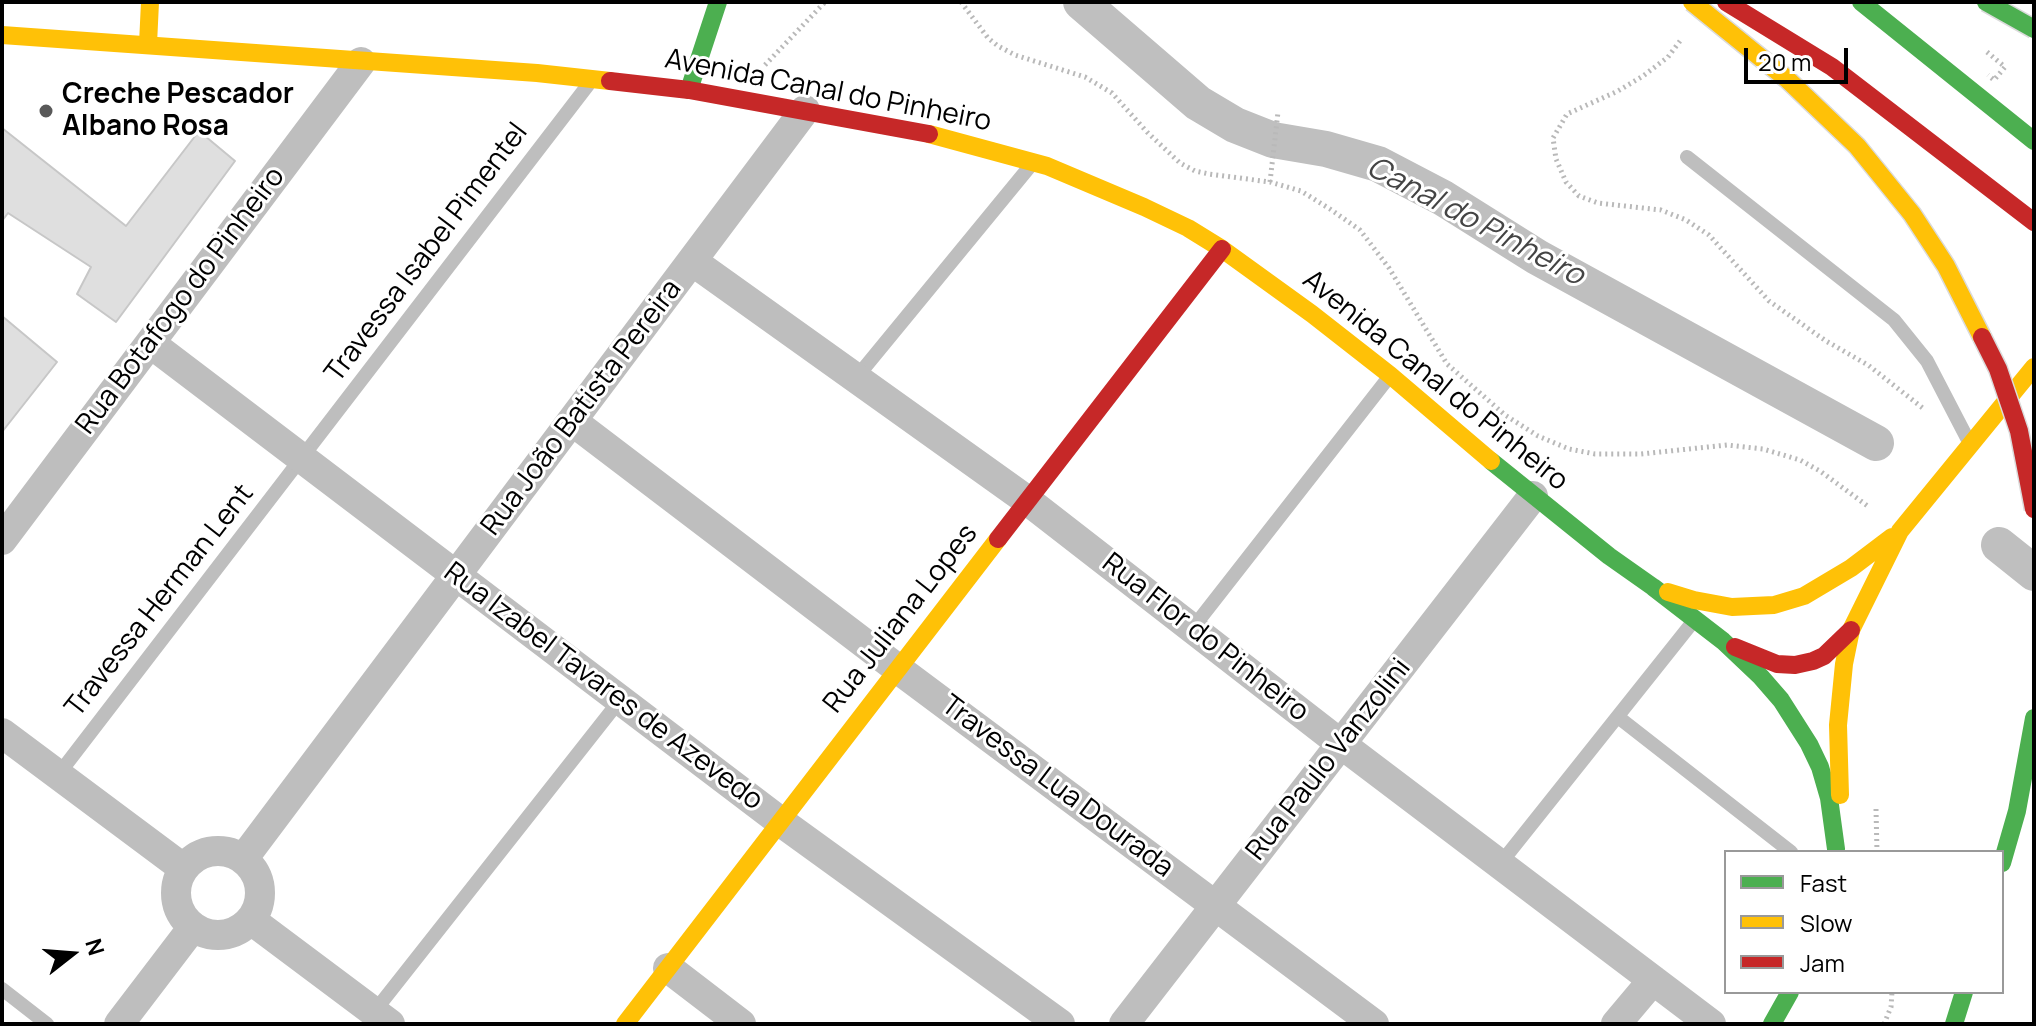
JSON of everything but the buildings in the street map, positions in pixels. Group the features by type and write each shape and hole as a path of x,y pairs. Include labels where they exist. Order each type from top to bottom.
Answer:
{"main road":[{"path":"148,44 150,2"},
{"path":"689,90 718,2"},
{"path":"1692,2 1787,79 1857,146 1912,214 1946,266 1998,369 2019,431 2034,509"},
{"path":"1726,2 1832,67 2034,222"},
{"path":"1861,2 2034,141"},
{"path":"1986,2 2034,29"},
{"name":"Avenida Canal do Pinheiro","path":"2,35 537,73 689,90 931,134 1047,166 1188,228 1312,314 1390,375 1533,496 1723,641 1761,677 1796,722"},
{"name":"Rua Juliana Lopes","path":"625,1024 1222,249"},
{"path":"1836,850 1840,809 1838,725 1851,630 1900,531 2034,367"},
{"path":"1783,619 1804,596 1851,568 1900,531"},
{"name":"Avenida Canal do Pinheiro","path":"1653,587 1706,603 1732,607 1774,605 1804,596"},
{"path":"1723,641 1761,659 1795,665 1824,656 1851,630"},
{"path":"1777,639 1777,664 1796,722 1820,767 1829,798 1836,850"},
{"path":"2004,856 2017,811 2034,718"},
{"path":"1772,1024 1789,994"},
{"path":"1954,1024 1963,994"}],"street":[{"name":"Rua Botafogo do Pinheiro","path":"2,540 361,62"},
{"name":"Rua João Batista Pereira","path":"243,859 805,110"},
{"name":"Rua Flor do Pinheiro","path":"692,261 1028,501 1341,744 1711,1024"},
{"name":"Rua Izabel Tavares de Azevedo","path":"150,343 781,822 1060,1024"},
{"name":"Travessa Lua Dourada","path":"572,421 1374,1024"},
{"name":"Rua Paulo Vanzolini","path":"1124,1024 1533,496"},
{"path":"2,733 183,868"},
{"path":"204,852 231,852 243,859 253,868 259,881 258,908 251,920 230,934 204,933 193,927 183,918 177,906 177,880 183,868 192,858 204,852"},
{"path":"251,920 382,1018"},
{"path":"119,1024 193,927"},
{"path":"668,968 741,1024"},
{"path":"1616,1024 1653,980"}],"lane":[{"name":"Travessa Isabel Pimentel","path":"303,459 593,79"},
{"path":"1687,157 1894,320 1927,361 1970,444"},
{"path":"856,378 1034,162"},
{"path":"1192,629 1390,375"},
{"name":"Travessa Herman Lent","path":"58,775 303,459"},
{"path":"1500,864 1706,603"},
{"path":"382,1018 620,700"},
{"path":"1618,717 1788,850"},
{"path":"2,989 47,1024"}],"path":[{"path":"735,98 825,2"},
{"path":"961,2 988,38 998,46 1015,55 1085,77 1112,93 1180,163 1195,171 1270,182 1301,191 1360,230 1389,268 1447,364 1505,415 1538,436 1569,449 1595,454 1641,454 1727,445 1763,449 1800,460 1820,471 1900,531"},
{"path":"1684,35 1668,57 1643,76 1567,114 1553,138 1556,159 1566,182 1579,196 1598,203 1661,210 1686,220 1709,235 1769,301 1826,341 1868,365 1924,410"},
{"path":"1987,52 2005,67 1994,80 1988,75"},
{"path":"1270,182 1278,112"},
{"path":"1876,801 1877,850"},
{"path":"1884,1024 1891,1007 1892,994"}],"waterway":[{"name":"Canal do Pinheiro","path":"1081,2 1198,103 1235,125 1273,140 1326,149 1378,164 1443,198 1537,257 1876,443"},
{"name":"Canal do Pinheiro","path":"1999,545 2034,573"}],"traffic: fast":[{"path":"689,90 718,2"},
{"path":"1861,2 2034,141"},
{"path":"1986,2 2034,29"},
{"path":"1491,461 1609,556 1723,641 1761,677 1781,700 1820,767 1829,798 1836,849"},
{"path":"2004,856 2017,811 2034,718"},
{"path":"1772,1024 1789,994"},
{"path":"1954,1024 1963,994"}],"traffic: slow":[{"path":"148,44 150,2"},
{"path":"1692,2 1787,79 1857,146 1912,214 1946,266 1982,337"},
{"path":"2,35 537,73 610,81"},
{"path":"929,134 1047,166 1188,228 1312,314 1491,461"},
{"path":"1840,795 1838,725 1851,630 1900,531 2034,367"},
{"path":"1668,592 1732,607 1774,605 1804,596 1851,568 1892,537"},
{"path":"625,1024 998,539"}],"traffic: jam":[{"path":"1726,2 1832,67 2034,222"},
{"path":"610,81 689,90 929,134"},
{"path":"998,539 1222,249"},
{"path":"1982,337 1998,369 2019,431 2034,509"},
{"path":"1735,647 1777,664 1795,665 1824,656 1851,630"}],"place":[{"name":"Creche Pescador Albano Rosa","path":"46,111"}]}
